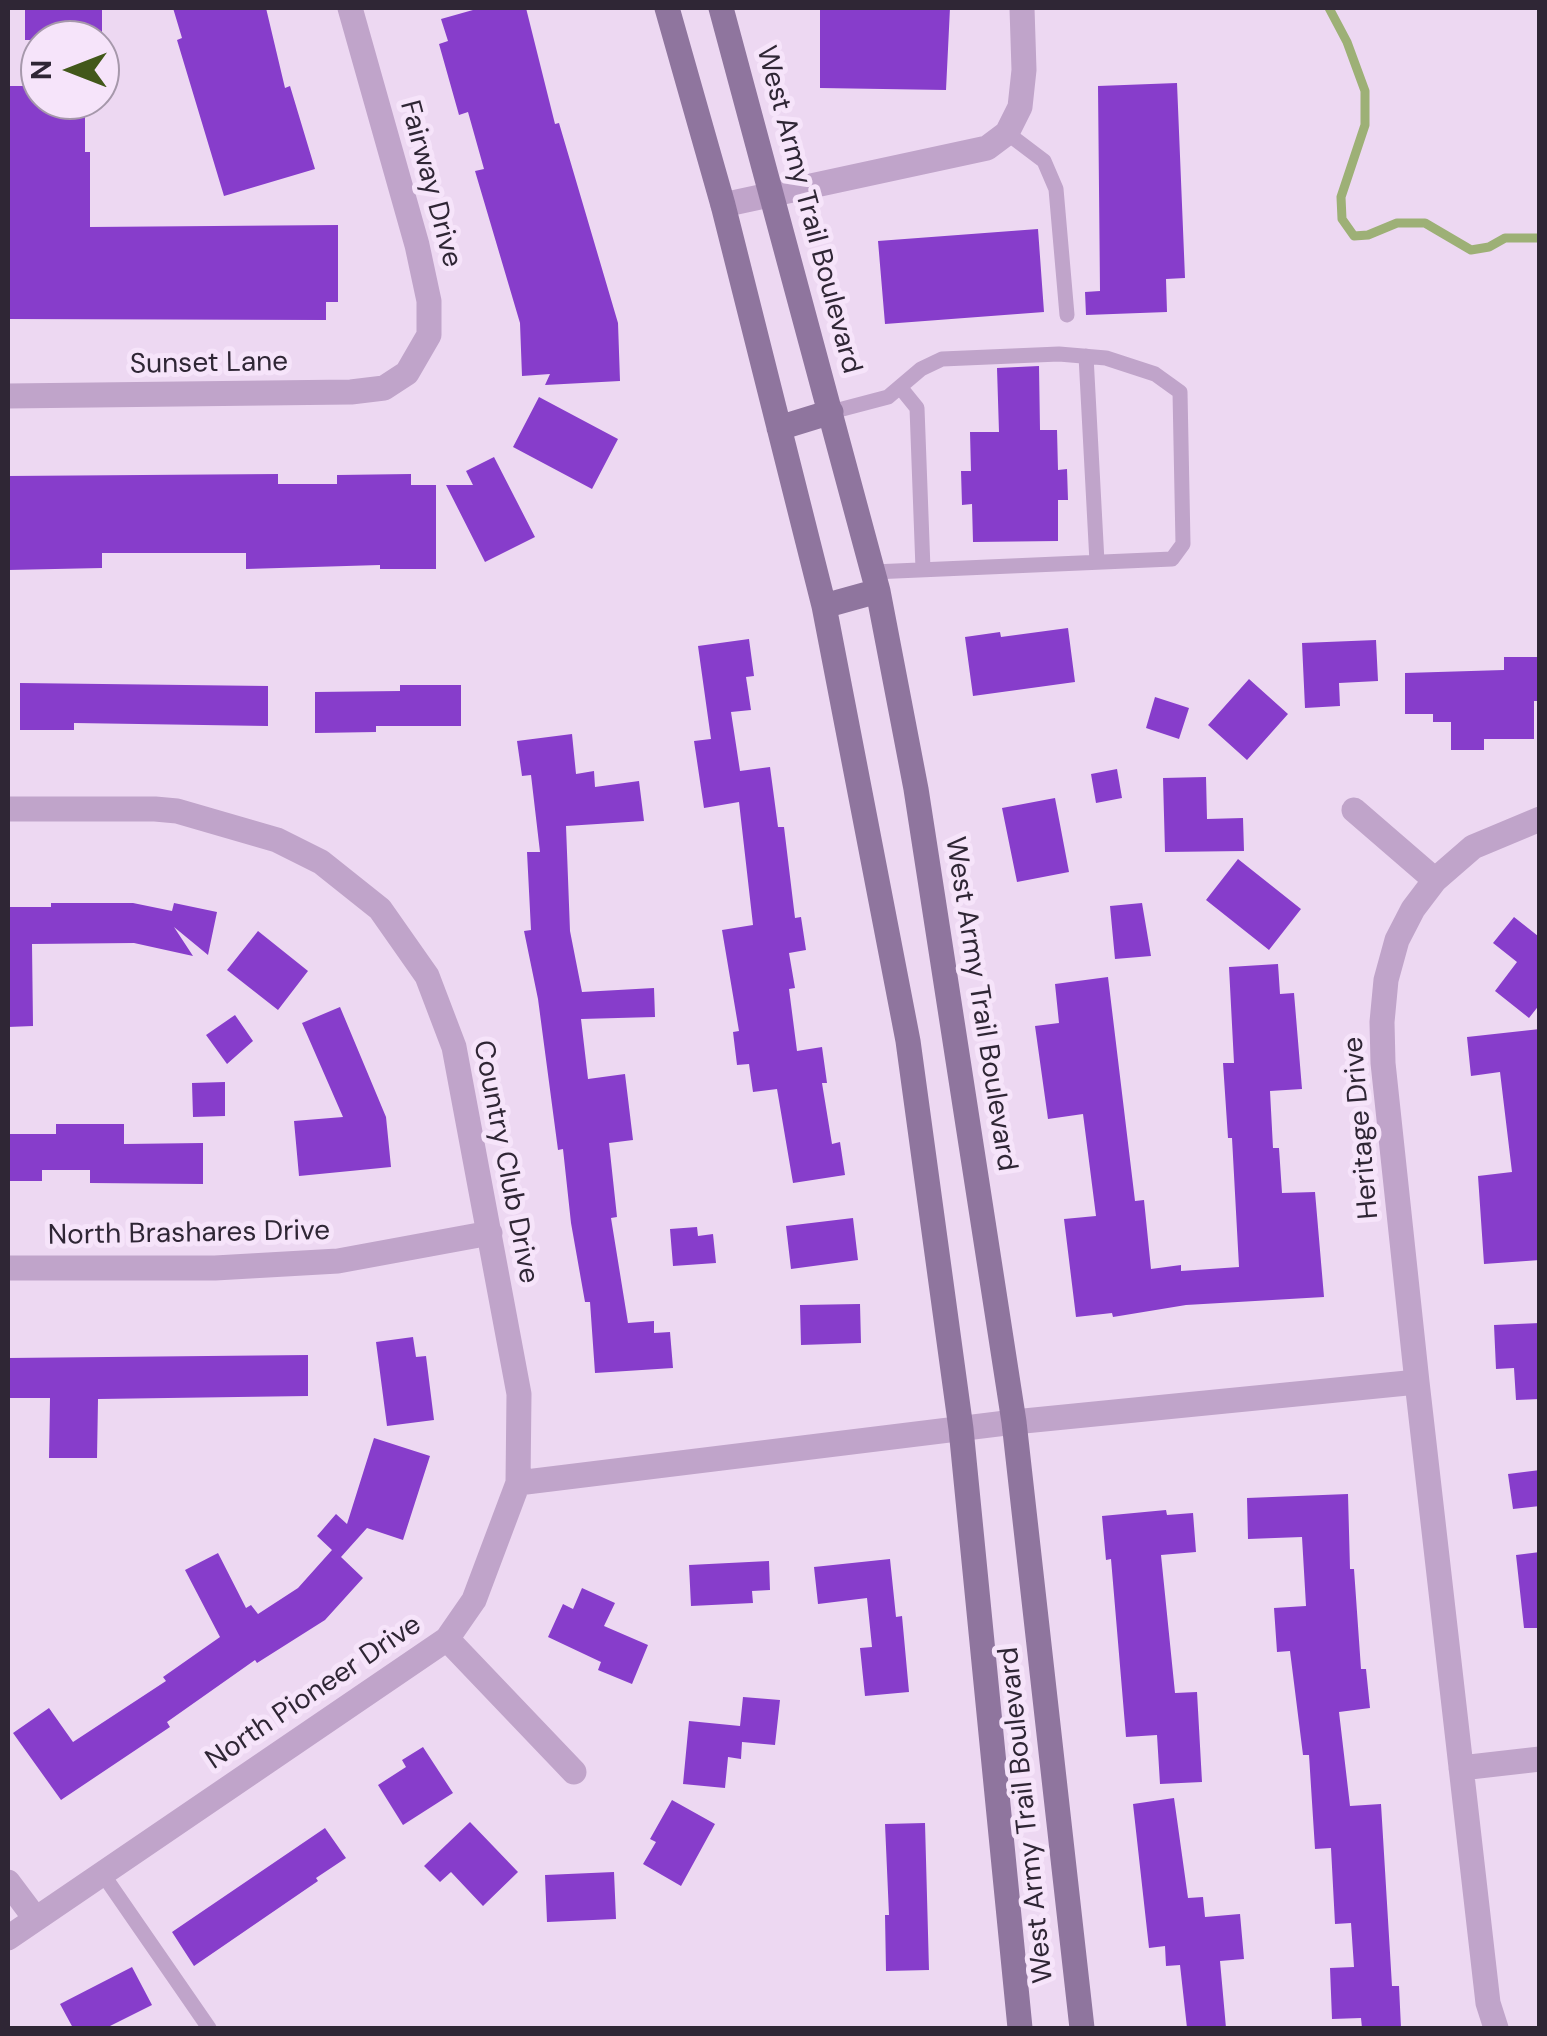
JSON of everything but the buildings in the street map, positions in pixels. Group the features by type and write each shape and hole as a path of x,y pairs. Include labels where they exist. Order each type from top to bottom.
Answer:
{"main road":[{"name":"West Army Trail Boulevard","path":"666,8 723,205 824,606 908,1041 961,1429 1020,2028"},
{"name":"West Army Trail Boulevard","path":"721,8 875,582 916,788 1014,1422 1082,2028"},
{"path":"779,428 831,412"},
{"path":"824,606 875,582"}],"street":[{"name":"Fairway Drive","path":"350,8 417,245 429,302 430,334 406,373"},
{"path":"723,205 987,148 1007,133 1020,107 1024,70 1022,8"},
{"name":"Sunset Lane","path":"8,396 351,392 384,388 406,373"},
{"name":"Country Club Drive","path":"8,809 155,808 177,812 277,840 321,862 380,909 426,976 454,1047 519,1394 518,1483"},
{"path":"1354,810 1435,880"},
{"name":"Heritage Drive","path":"1496,2028 1488,2003 1417,1382 1382,1022 1386,980 1397,940 1413,909 1435,880 1473,848 1540,819"},
{"name":"North Brashares Drive","path":"8,1268 215,1268 338,1262 490,1233"},
{"path":"518,1483 1014,1422 1417,1382"},
{"name":"North Pioneer Drive","path":"8,1938 446,1639 474,1600 518,1483"},
{"path":"446,1639 574,1772"},
{"path":"1462,1768 1540,1759"},
{"path":"8,1882 35,1918"}],"lane":[{"path":"1007,133 1044,161 1056,189 1067,315"},
{"path":"831,412 888,397 921,369 942,359 1060,354 1106,358 1155,374 1180,392 1183,544 1172,559 922,569 875,582"},
{"path":"1086,356 1097,562"},
{"path":"900,386 917,408 922,569"},
{"path":"102,1873 209,2028"}],"waterway":[{"path":"1329,8 1365,91 1365,125 1341,197 1342,219 1354,236 1368,235 1397,223 1425,223 1471,250 1489,247 1505,238 1540,238"}]}
